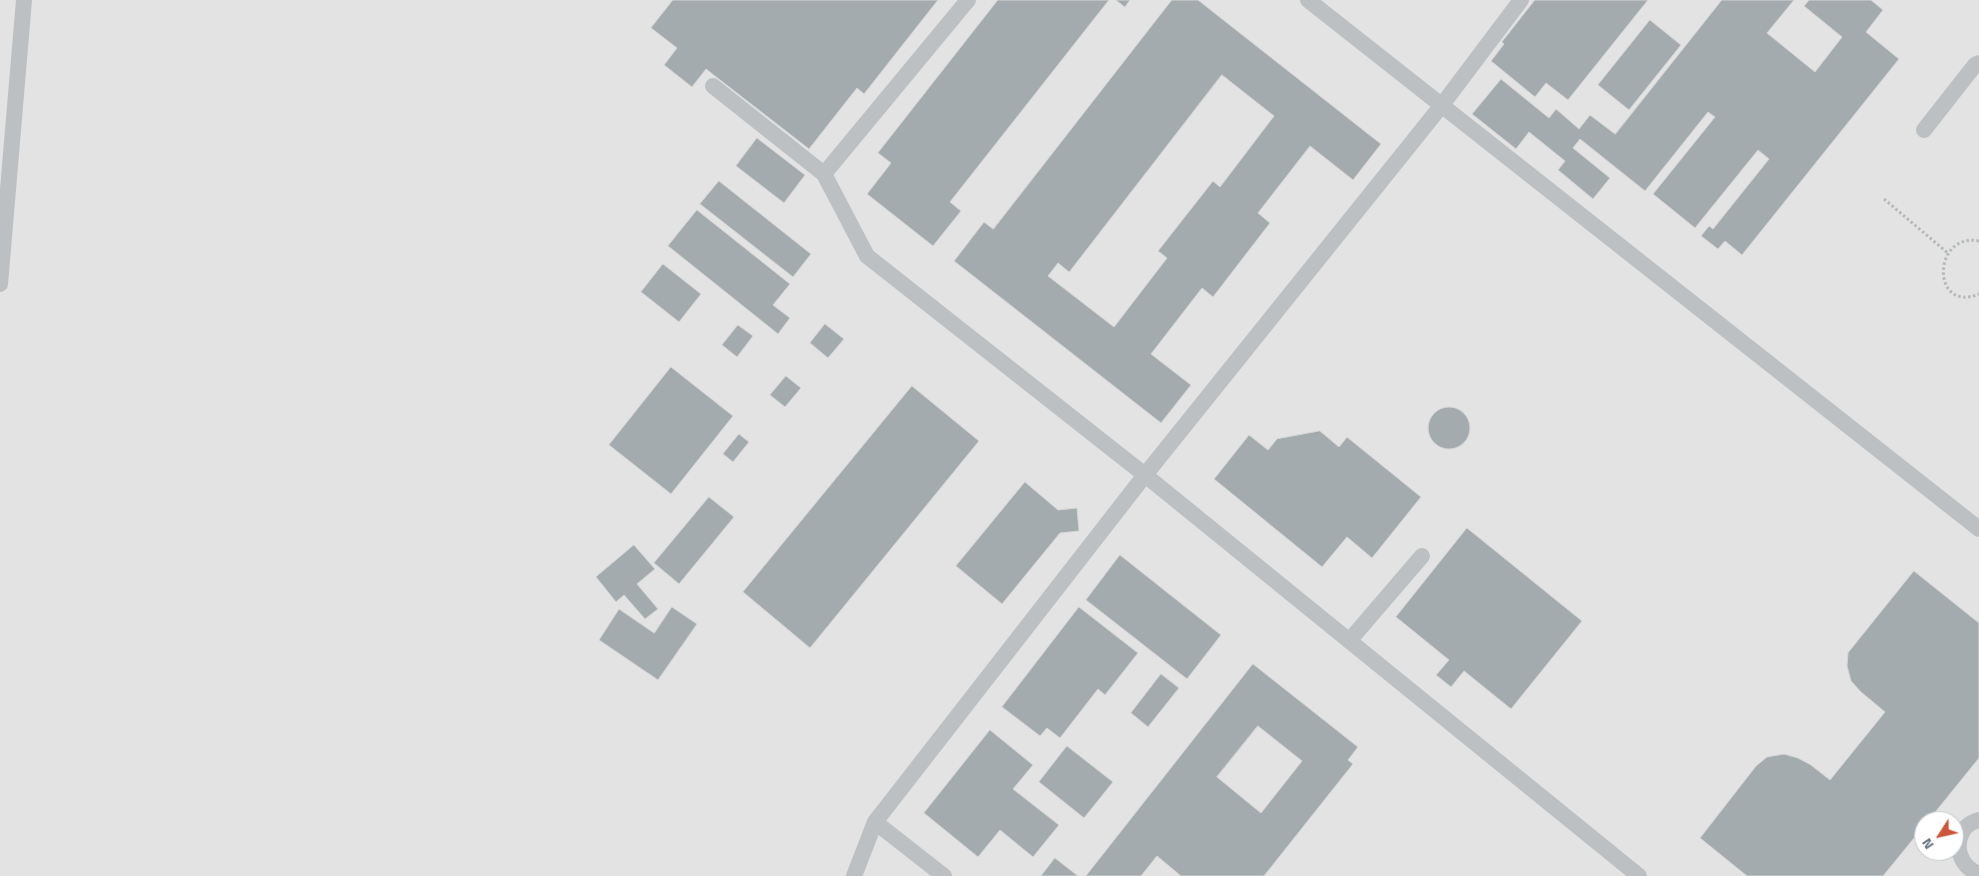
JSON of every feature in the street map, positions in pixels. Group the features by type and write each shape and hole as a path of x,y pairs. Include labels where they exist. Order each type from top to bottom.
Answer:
{"lane":[{"path":"0,284 24,0"},
{"path":"824,174 968,0"},
{"path":"1308,0 1979,529"},
{"path":"854,876 875,822 1145,475 1442,105 1521,0"},
{"path":"1924,130 1976,65 1979,64"},
{"path":"712,86 824,174 867,256 1145,475 1637,875"},
{"path":"1349,641 1422,556"},
{"path":"1979,820 1973,821 1963,830 1958,841 1959,852 1967,866 1979,875"},
{"path":"875,822 944,876"}],"path":[{"path":"1884,199 1949,254"},
{"path":"1979,241 1966,241 1956,246 1943,263 1942,274 1952,292 1963,297 1979,294"}],"shaded area":[{"path":"0,0 1979,0 1979,876 0,876"}],"building":[{"path":"673,0 938,0 864,94 857,88 809,149 706,69 692,87 664,65 677,48 651,28"},
{"path":"998,0 1109,0 950,202 961,211 933,246 867,194 891,163 878,153"},
{"path":"1116,0 1130,0 1125,7"},
{"path":"1172,0 1198,0 1381,144 1353,180 1310,146 1258,213 1270,223 1213,297 1202,288 1151,354 1191,385 1161,423 954,261 984,222 993,229","holes":["1222,75 1274,116 1220,187 1213,181 1158,251 1167,258 1114,327 1048,276 1058,263 1069,272"]},
{"path":"1535,0 1648,0 1568,100 1546,83 1535,97 1491,61 1504,44 1502,42"},
{"path":"1722,0 1794,0 1767,33 1815,72 1842,37 1804,6 1809,0 1871,0 1883,10 1866,32 1899,59 1742,255 1725,241 1718,249 1701,236 1709,226 1713,229 1769,159 1758,150 1695,228 1653,194 1715,117 1708,112 1645,191 1580,139 1573,148 1610,178 1593,199 1558,170 1565,161 1529,132 1516,149 1472,114 1501,79 1549,118 1556,109 1579,129 1590,115 1615,134"},
{"path":"1650,20 1681,45 1629,110 1598,85"},
{"path":"757,138 805,175 784,203 736,166"},
{"path":"719,181 811,254 793,277 700,204"},
{"path":"697,210 790,284 773,305 790,318 778,334 668,246"},
{"path":"663,264 701,294 679,322 641,292"},
{"path":"825,324 844,339 828,358 810,343"},
{"path":"738,325 753,336 737,357 722,345"},
{"path":"671,367 733,416 671,494 609,445"},
{"path":"786,376 801,388 785,407 770,395"},
{"path":"912,386 979,441 810,648 743,592"},
{"path":"1449,407 1464,413 1470,428 1464,443 1449,449 1434,443 1428,428 1434,413"},
{"path":"1320,431 1339,447 1347,437 1421,497 1372,558 1347,537 1322,567 1214,479 1249,435 1268,450 1277,439"},
{"path":"739,434 749,442 733,462 723,454"},
{"path":"1025,482 1058,510 1077,508 1079,531 1060,533 1002,604 956,566"},
{"path":"709,497 734,517 679,584 654,563"},
{"path":"1467,528 1582,621 1511,709 1464,671 1451,687 1436,675 1449,660 1396,617"},
{"path":"634,545 655,569 637,584 658,609 645,619 624,595 616,602 596,577"},
{"path":"1120,555 1221,635 1187,679 1086,600"},
{"path":"1914,571 1979,623 1979,758 1936,811 1914,811 1914,838 1883,876 1747,876 1700,838 1756,766 1767,757 1784,754 1798,758 1811,765 1830,780 1885,712 1851,681 1847,666 1848,653"},
{"path":"672,607 697,624 658,680 599,640 619,609 654,633"},
{"path":"1079,607 1138,653 1105,695 1098,689 1060,738 1047,728 1040,736 1002,707"},
{"path":"1253,664 1358,747 1348,760 1353,764 1264,876 1181,876 1157,856 1141,876 1086,876","holes":["1258,726 1302,761 1261,813 1217,777"]},
{"path":"1161,674 1179,688 1148,727 1131,713"},
{"path":"990,730 1033,765 1013,789 1059,825 1033,857 1000,830 978,857 924,813"},
{"path":"1067,746 1113,782 1084,818 1039,782"},
{"path":"1055,858 1078,876 1041,876"}]}
